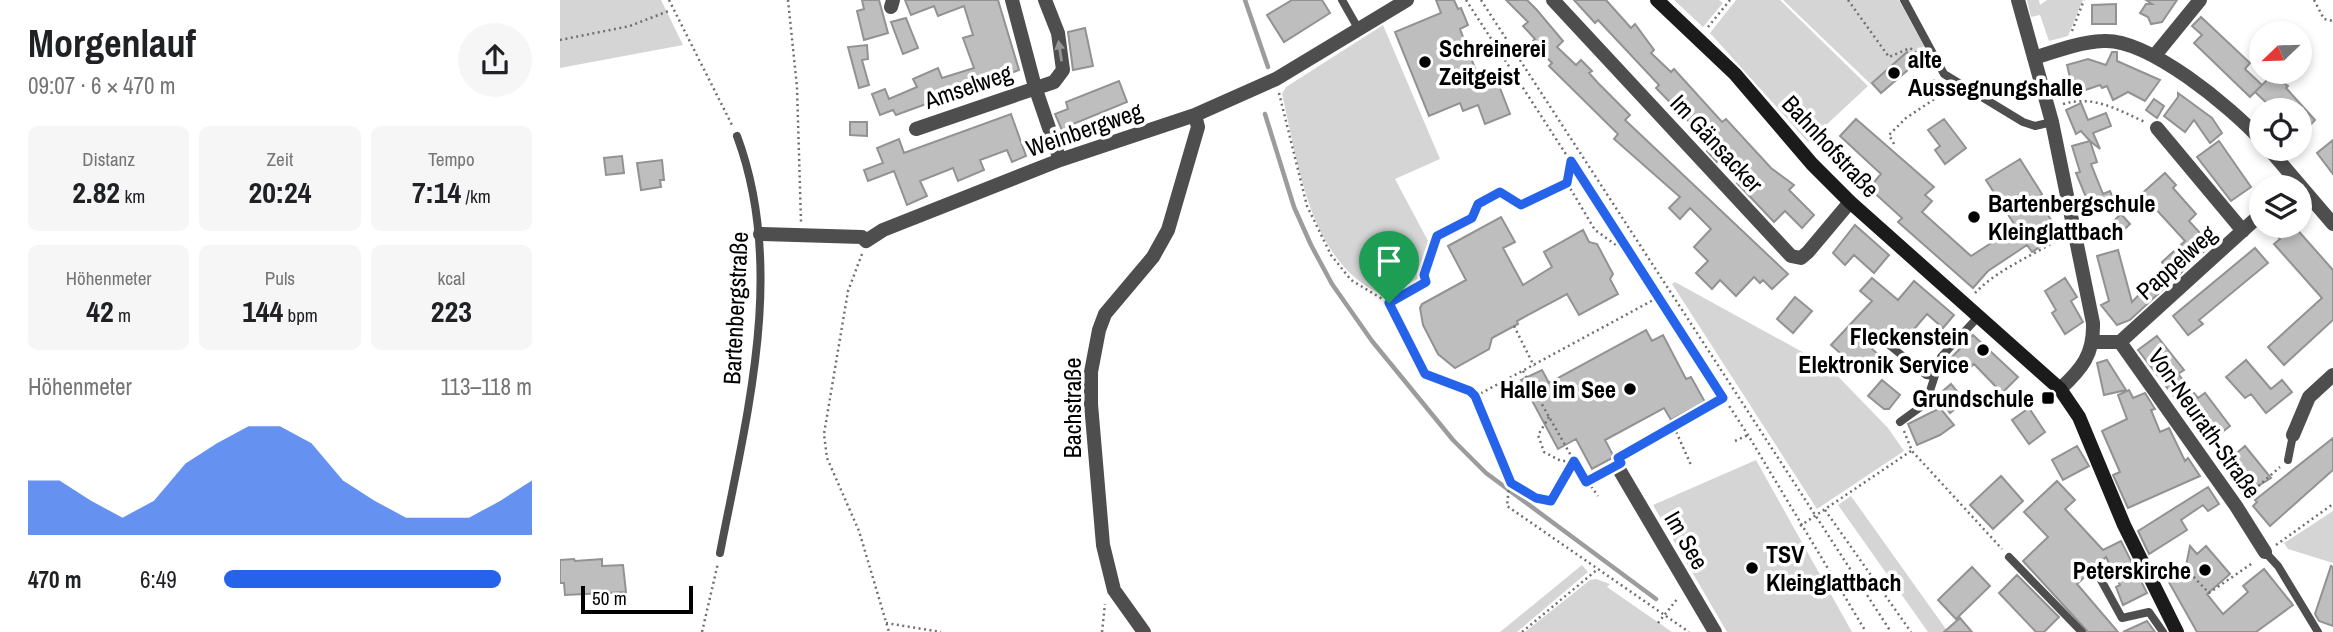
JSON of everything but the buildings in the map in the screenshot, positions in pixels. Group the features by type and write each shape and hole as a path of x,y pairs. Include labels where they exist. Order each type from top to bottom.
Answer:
{"main road":[{"name":"Bahnhofstraße","path":"1657,0 1735,74 1812,164 1850,202 2060,389 2079,417 2171,631"}],"street":[{"path":"1012,0 1035,87 1060,160"},
{"name":"Amselweg","path":"916,129 1054,82 1063,70 1058,33 1045,0"},
{"name":"Weinbergweg","path":"866,241 883,230 1060,160 1195,115 1276,79 1407,0"},
{"name":"Im Gänsacker","path":"1553,0 1791,256 1801,258 1808,252 1850,202"},
{"path":"2018,0 2050,115 2090,302 2094,342 2087,361 2060,389"},
{"path":"2155,54 2200,0"},
{"path":"2034,58 2105,40 2155,54 2249,126"},
{"name":"Bachstraße","path":"1144,632 1114,590 1102,545 1091,404 1094,349 1105,314 1153,257 1168,230 1198,127 1195,115"},
{"path":"2157,128 2243,231"},
{"path":"2312,202 2333,224"},
{"name":"Pappelweg","path":"2120,342 2249,225"},
{"path":"760,234 862,237 866,241"},
{"name":"Von-Neurath-Straße","path":"2094,342 2120,342 2229,495 2266,552"},
{"path":"2293,435 2309,397 2333,375"},
{"name":"Im See","path":"1618,468 1716,632"}],"lane":[{"path":"1342,0 1359,30"},
{"path":"1904,0 1944,74 2023,122 2035,126 2050,115"},
{"name":"Bartenbergstraße","path":"720,553 754,366 760,234 752,182 737,136"},
{"path":"1902,426 1926,403 1941,357 1980,316"},
{"path":"1888,344 1926,375 1934,376"},
{"path":"2288,460 2293,435"},
{"path":"2266,552 2278,566 2318,632"},
{"path":"2010,557 2082,632"},
{"path":"2101,580 2122,618 2149,612 2171,631"}],"path":[{"path":"669,0 737,136"},
{"path":"788,0 797,87 802,235"},
{"path":"1466,0 1748,435 1800,526 1866,632"},
{"path":"1481,0 1891,632"},
{"path":"1706,30 1730,0"},
{"path":"1848,0 1889,57 1910,48 1916,53"},
{"path":"2067,48 2080,4 2084,0"},
{"path":"2314,0 2324,19 2333,22"},
{"path":"560,40 630,26 673,10"},
{"path":"1936,98 1927,85 1944,74"},
{"path":"1276,79 1294,161 1316,225 1331,255 1351,280 1389,303 1425,374 1470,391 1475,396 1511,483 1507,506 1689,632"},
{"path":"1894,144 1889,135 1906,118 1943,93"},
{"path":"2050,115 2082,98 2099,101 2157,128"},
{"path":"1571,161 1567,183 1595,230 1622,252 1628,252"},
{"path":"1389,303 1426,282 1424,275 1437,236 1472,218 1478,204 1500,192 1521,205 1567,183"},
{"path":"1974,294 1993,274 2029,258 2075,232"},
{"path":"866,241 848,291 824,434 827,458 859,531 889,632"},
{"path":"1475,396 1657,298"},
{"path":"1514,326 1534,366"},
{"path":"1523,372 1574,461 1598,496"},
{"path":"1587,481 1618,468 1621,463 1618,458 1723,398"},
{"path":"1549,417 1538,435 1544,452 1561,461 1574,461"},
{"path":"1902,426 1912,451 2010,557"},
{"path":"1674,427 1691,464"},
{"path":"1560,437 1567,433"},
{"path":"1735,441 1748,435"},
{"path":"1800,526 1912,451"},
{"path":"2249,495 2288,460"},
{"path":"1511,483 1536,498 1551,501 1574,461"},
{"path":"2280,542 2333,504"},
{"path":"1825,510 1911,632"},
{"path":"702,632 720,553"},
{"path":"2160,571 2173,564 2198,577 2209,593 2253,563"},
{"path":"1522,632 1598,569"},
{"path":"2225,578 2228,582"},
{"path":"1102,632 1105,600 1114,590"},
{"path":"1658,623 1673,601 1690,592"},
{"path":"886,623 941,632"}],"shaded area":[{"path":"560,0 661,0 683,45 560,68"},
{"path":"1674,0 1719,0 1723,3 1703,27"},
{"path":"1736,0 1780,0 1868,86 1808,142 1710,33"},
{"path":"1783,0 1899,0 1924,46 1913,55 1918,63 1881,94"},
{"path":"2027,0 2039,0 2040,5 2047,0 2083,0 2068,36 2049,41 2040,15 2031,17"},
{"path":"1383,25 1440,159 1395,179 1428,241 1418,283 1391,298 1364,284 1342,265 1325,241 1312,213 1303,183 1282,94 1286,87"},
{"path":"1675,282 1828,366 1888,428 1904,451 1817,509 1672,284"},
{"name":"TSV Kleinglattbach","path":"1756,460 1852,632 1727,632 1653,505"},
{"path":"1851,496 1948,632 1928,632 1838,505"},
{"path":"2333,511 2333,563 2288,549 2284,543"},
{"path":"1582,565 1588,572 1517,632 1500,632"},
{"path":"1596,579 1610,584 1607,587 1672,632 1525,632 1590,580"}],"waterway":[{"path":"1245,0 1268,67"},
{"path":"1265,114 1294,207 1311,245 1332,284 1372,341 1453,440 1486,473 1656,599"}],"place":[{"name":"Schreinerei Zeitgeist","path":"1425,62"},
{"name":"alte Aussegnungshalle","path":"1894,73"},
{"name":"Bartenbergschule Kleinglattbach","path":"1974,217"},
{"name":"Fleckenstein Elektronik Service","path":"1983,350"},
{"name":"Halle im See","path":"1630,389"},
{"name":"Grundschule","path":"2048,398"},
{"name":"TSV Kleinglattbach","path":"1752,568"},
{"name":"Peterskirche","path":"2205,570"}],"route":[{"path":"1571,161 1723,398 1618,458 1621,463 1586,482 1574,461 1551,501 1536,498 1517,484 1511,483 1475,396 1470,391 1425,374 1389,303 1426,282 1424,275 1437,236 1472,218 1478,204 1500,192 1521,205 1567,183 1571,161"}]}
